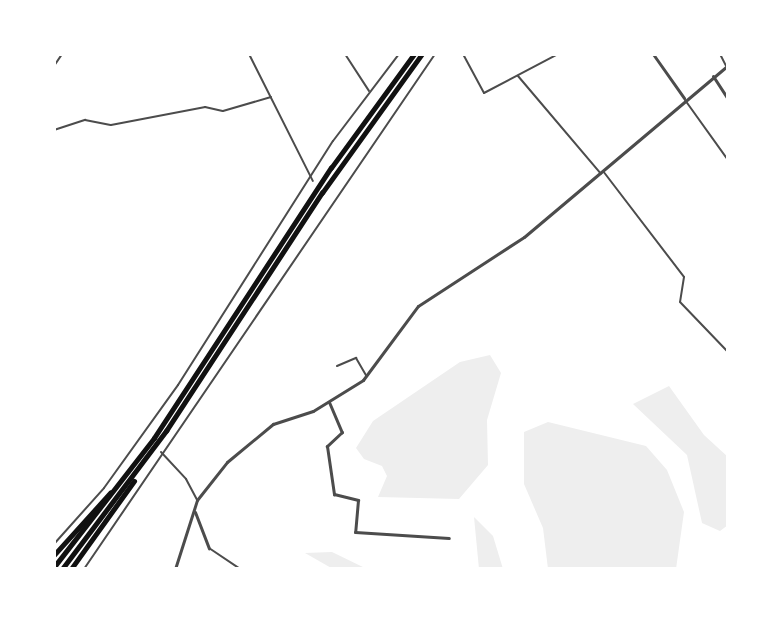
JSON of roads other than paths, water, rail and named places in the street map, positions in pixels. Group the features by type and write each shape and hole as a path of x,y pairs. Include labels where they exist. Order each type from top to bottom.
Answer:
{"highway":[{"path":"54,567 134,465 331,168 414,54"},
{"path":"70,569 166,431 329,183 422,54"},
{"path":"62,569 166,431"},
{"path":"54,555 134,465"}],"street":[{"path":"54,66 62,54"},
{"path":"249,54 313,181"},
{"path":"345,54 369,92"},
{"path":"54,544 141,439 216,328 311,177 369,92 399,54"},
{"path":"84,569 164,455 236,340 435,54"},
{"path":"463,54 484,93 558,54"},
{"path":"653,54 728,160"},
{"path":"175,569 197,500 227,462 273,424 329,402 367,377 415,309 524,237 602,172 684,98 727,65 720,54"},
{"path":"518,75 583,159 602,172 684,277 680,302 728,352"},
{"path":"713,76 728,99"},
{"path":"54,130 85,120 111,125 205,107 223,111 271,97"},
{"path":"325,203 328,208"},
{"path":"337,366 356,358 367,377"},
{"path":"329,402 342,432 327,446 334,494 358,500 355,532 449,538"},
{"path":"161,452 197,500"},
{"path":"194,510 209,548 240,569"}]}
